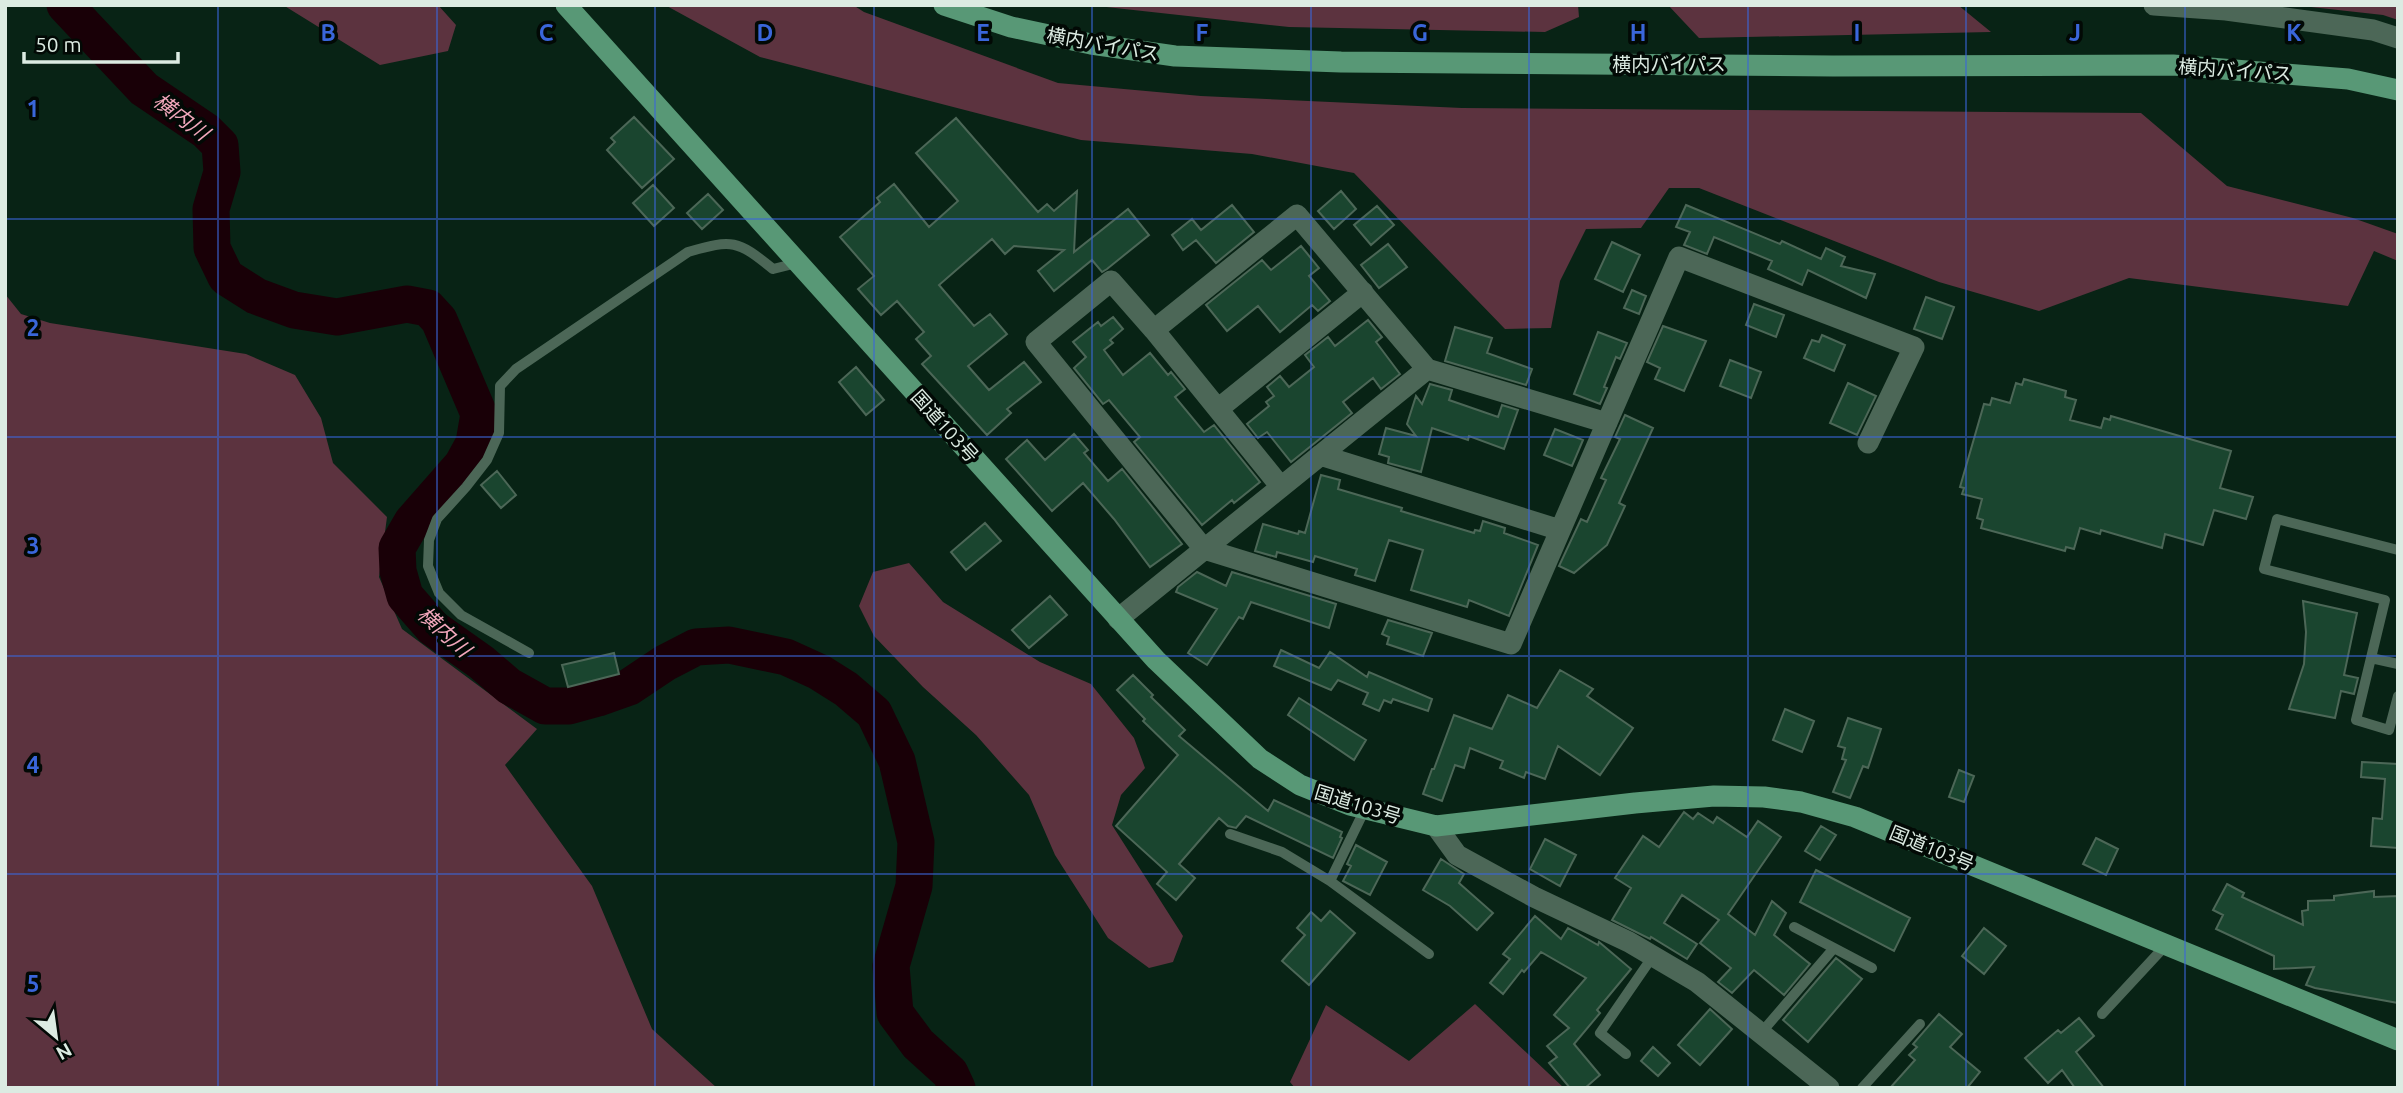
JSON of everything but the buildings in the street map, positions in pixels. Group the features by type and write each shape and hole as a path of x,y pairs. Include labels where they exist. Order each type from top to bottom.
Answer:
{"highway":[{"name":"国道103号","path":"566,5 1164,668 1259,759 1300,785 1365,809 1436,826 1714,796 1765,797 1801,802 1856,817 2398,1040"},
{"name":"横内バイパス","path":"944,5 1011,27 1091,44 1175,56 1396,63 2173,65 2348,79 2398,90"}],"street":[{"path":"2154,5 2226,10 2373,30 2398,38"},
{"path":"1154,330 1297,215 1427,369 1607,423"},
{"path":"1281,487 1111,281 1036,342 1204,549 1511,644 1679,257 1914,347 1868,443"},
{"path":"1218,409 1363,292"},
{"path":"1118,619 1427,369"},
{"path":"1320,455 1560,530"},
{"path":"1436,826 1457,855 1534,897 1629,942 1697,982 1829,1088"}],"lane":[{"path":"529,653 461,615 439,593 428,566 429,540 437,519 487,460 499,433 500,386 516,369 688,252 721,242 741,246 774,269 797,263"},
{"path":"2398,550 2277,519 2264,569 2385,600 2356,720 2389,730 2398,696"},
{"path":"2371,658 2398,664"},
{"path":"1330,881 1365,809"},
{"path":"1230,834 1282,852 1330,881 1429,954"},
{"path":"1794,927 1872,968"},
{"path":"2102,1014 2166,945"},
{"path":"1761,1033 1835,948"},
{"path":"1626,1054 1600,1033 1653,956"},
{"path":"1863,1088 1920,1024"}],"shaded area":[{"path":"283,5 438,5 456,25 448,51 380,65"},
{"path":"665,5 853,5 864,12 1058,83 1201,96 1462,108 2141,113 2227,186 2353,218 2398,234 2398,261 2374,251 2348,306 2129,278 2039,311 1939,282 1699,188 1669,188 1641,228 1586,229 1560,281 1551,328 1505,329 1354,173 1252,154 1081,140 760,57"},
{"path":"1088,5 1578,5 1579,17 1545,32 1289,27"},
{"path":"1668,5 1958,5 1991,32 1699,38"},
{"path":"2293,5 2398,5 2398,20 2383,15"},
{"path":"5,294 21,314 50,323 246,354 295,375 321,418 333,463 387,517 379,577 402,629 537,729 505,765 592,886 652,1029 717,1088 5,1088"},
{"path":"909,563 943,602 1040,662 1091,684 1134,738 1145,768 1121,795 1112,825 1183,936 1173,962 1149,968 1108,938 1055,855 1029,795 976,735 923,687 874,636 859,606 873,572"},
{"path":"1475,1004 1564,1088 1295,1088 1290,1082 1326,1005 1409,1061"}],"waterway":[{"name":"横内川","path":"65,5 144,89 206,131 220,145 222,172 211,209 212,248 226,277 256,296 294,310 337,317 407,304 428,308 439,320 479,414 474,443 462,465 412,522 397,548 398,571 405,596 433,628 509,686 545,706 569,706 598,698 629,687 665,663 696,647 729,645 786,657 819,672 846,689 874,713 897,761 916,842 914,886 891,966 895,1013 918,1044 950,1073 957,1088"}]}
